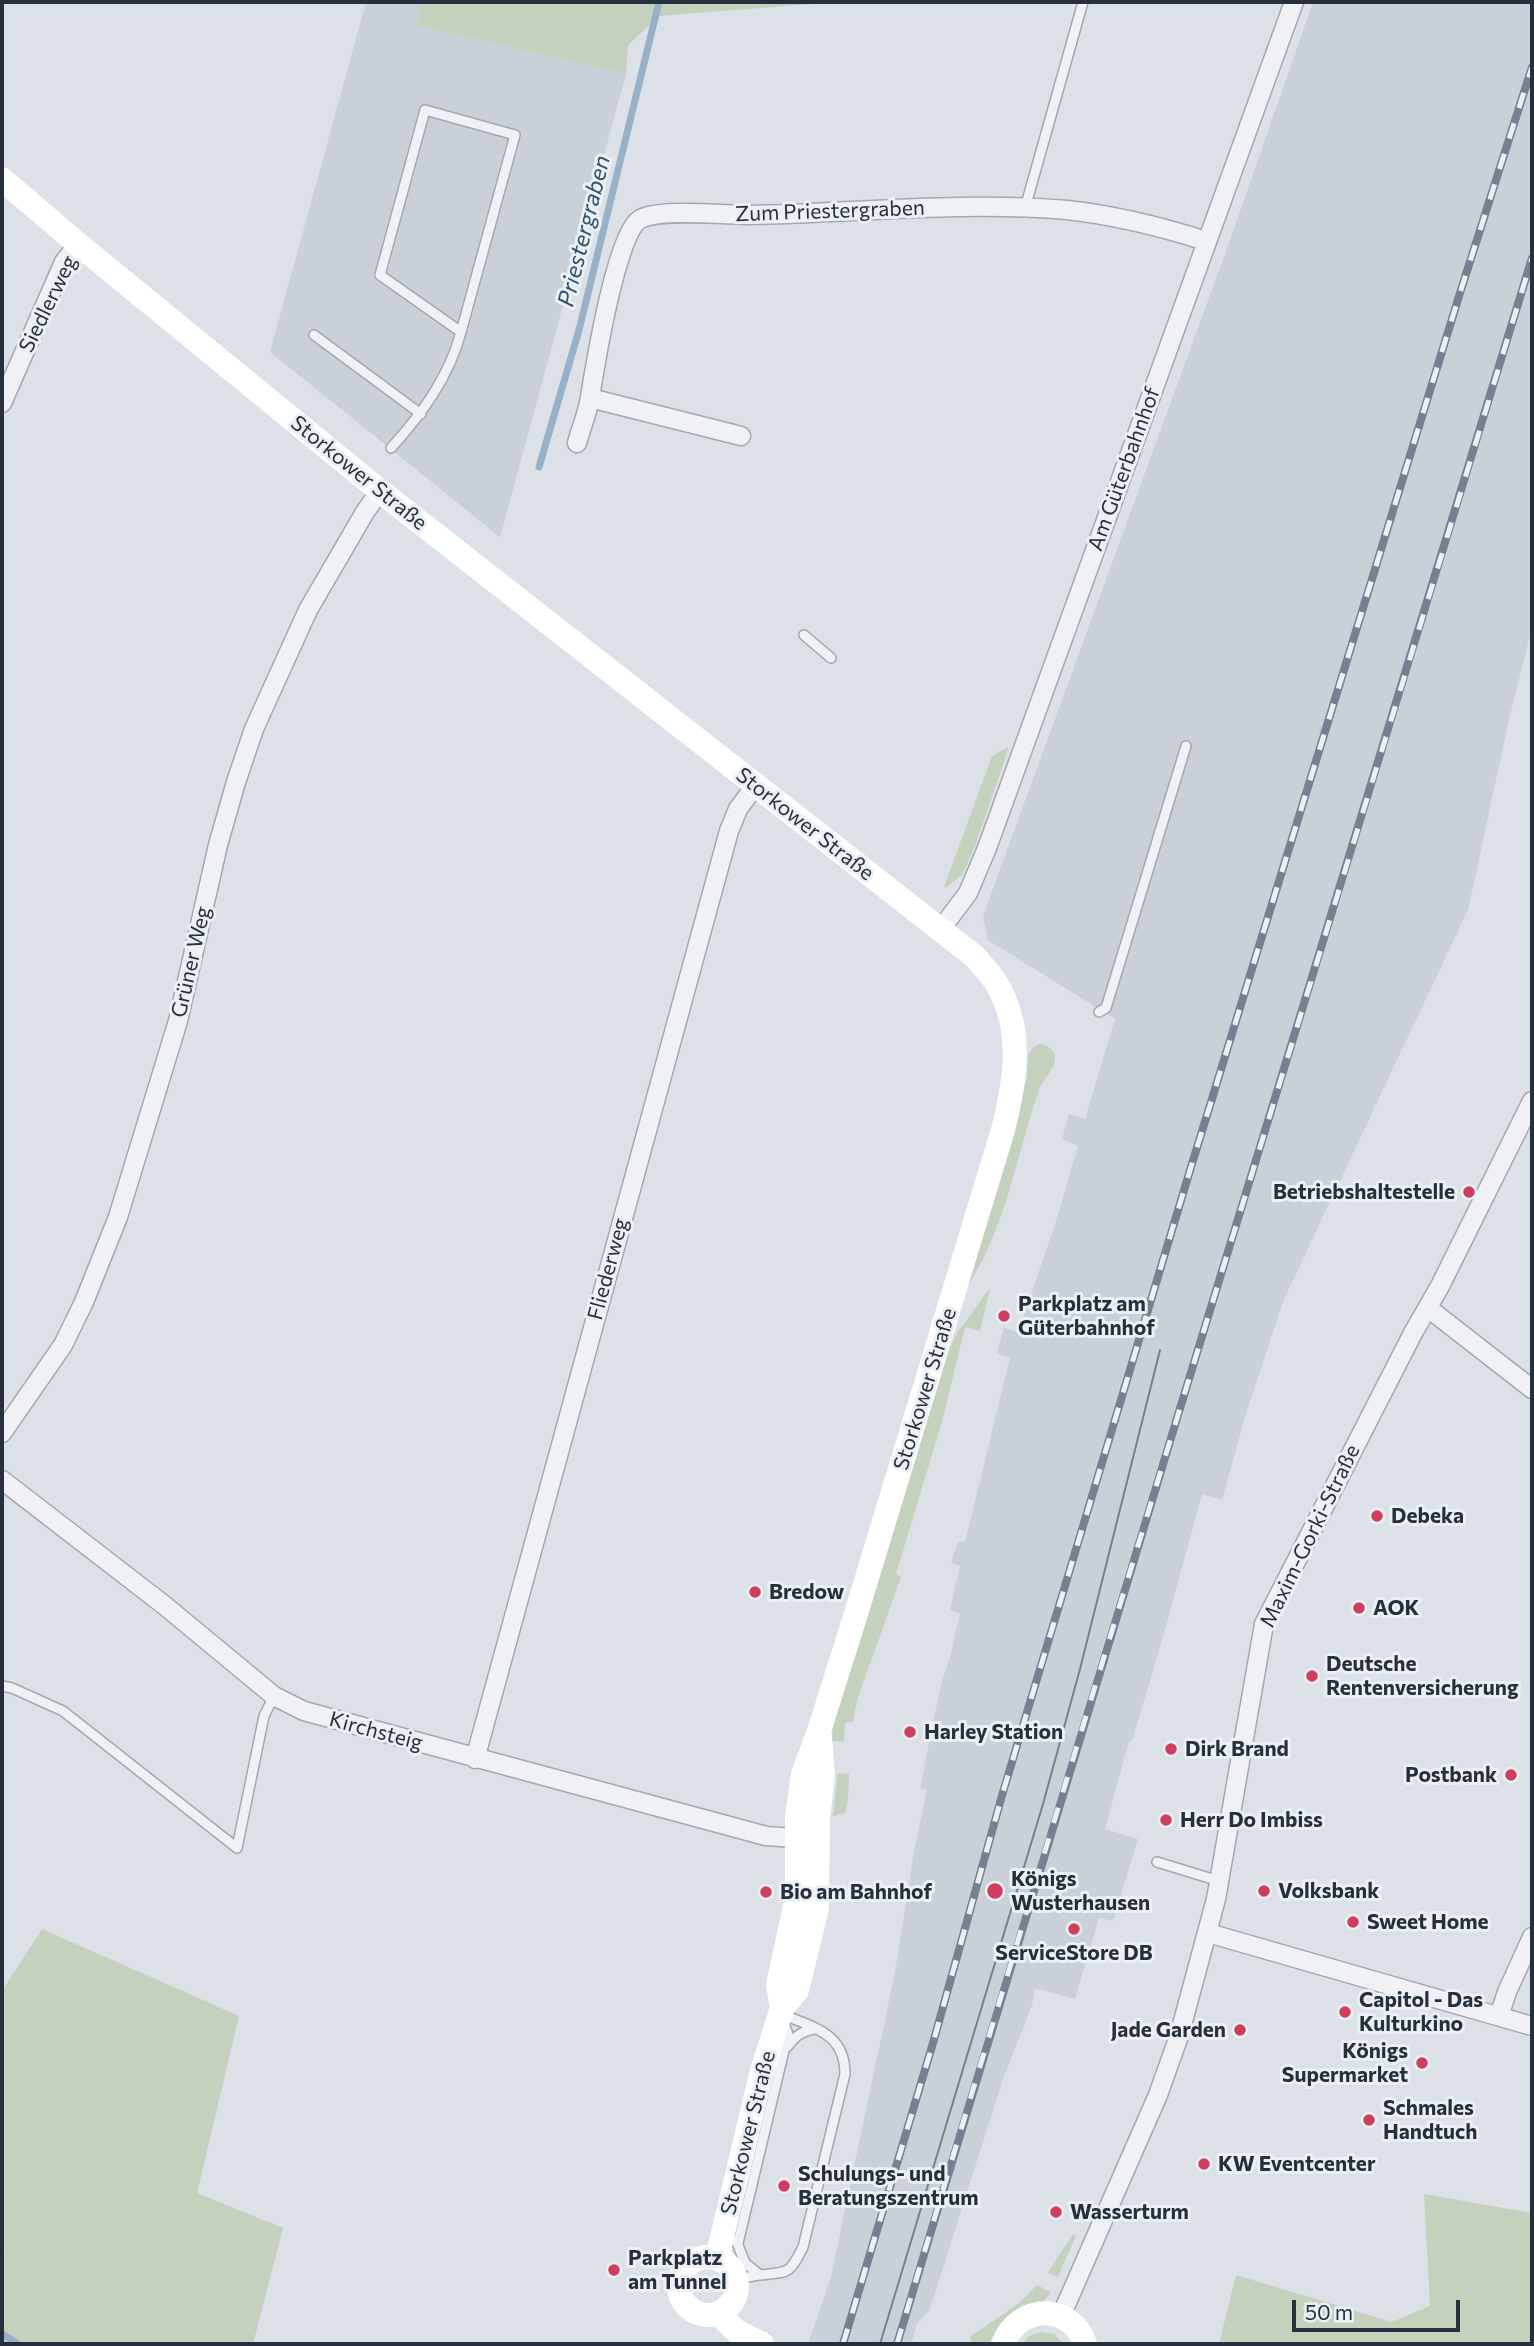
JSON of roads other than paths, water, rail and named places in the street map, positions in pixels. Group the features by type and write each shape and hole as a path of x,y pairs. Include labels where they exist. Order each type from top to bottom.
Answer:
{"main road":[{"name":"Storkower Straße","path":"2,179 380,491 974,956 997,984 1012,1024 1016,1056 1014,1087 987,1185 819,1731 803,1773 807,1839 778,1985 781,2011 762,2071 736,2228 717,2258"},
{"path":"708,2256 717,2258 748,2277 734,2300 718,2313 709,2315 692,2310 681,2296 678,2287 684,2269 690,2262 708,2256"},
{"path":"718,2313 736,2331 762,2344"},
{"path":"1003,2344 1012,2327 1029,2316 1050,2314 1061,2316 1079,2330 1085,2344"}],"street":[{"name":"Am Güterbahnhof","path":"941,929 968,893 987,848 1294,2"},
{"name":"Zum Priestergraben","path":"577,443 590,398 592,377 626,237 638,220 661,214 751,215 909,207 1026,208 1070,211 1151,226 1206,241"},
{"name":"Siedlerweg","path":"2,402 64,262 78,244"},
{"path":"590,398 741,436"},
{"name":"Grüner Weg","path":"2,1433 63,1345 84,1302 118,1217 178,1021 218,845 254,729 308,610 380,491"},
{"name":"Fliederweg","path":"475,1759 729,831 738,808 755,786"},
{"name":"Maxim-Gorki-Straße","path":"1061,2316 1171,2060 1208,1933 1264,1624 1532,1101"},
{"path":"1428,1308 1532,1389"},
{"name":"Kirchsteig","path":"2,1480 164,1605 274,1696 304,1711 766,1836 807,1839"},
{"path":"1208,1933 1532,2026"},
{"path":"1499,2016 1532,1937"}],"lane":[{"path":"1026,208 1083,2"},
{"path":"391,447 421,414 455,355 515,135 425,110 380,275 461,332"},
{"path":"314,335 421,414"},
{"path":"804,635 831,659"},
{"path":"1098,1012 1106,1008 1186,746"},
{"path":"2,1686 63,1711 237,1848 264,1716 274,1696"},
{"path":"1157,1862 1219,1881"},
{"path":"781,2011 827,2034 839,2046 845,2060 845,2074 803,2247 793,2266 786,2272 773,2276 748,2277 736,2228 789,2034 781,2011"},
{"path":"785,2050 795,2036 804,2030 817,2029"}],"waterway":[{"name":"Priestergraben","path":"539,467 579,330 659,2"},
{"path":"2,2334 18,2344"}],"tram line":[{"path":"880,2344 1043,1804 1080,1669 1160,1350"}],"railway":[{"path":"843,2344 933,2043 1003,1792 1191,1167 1532,67"},
{"path":"897,2344 1532,258"}],"place":[{"name":"Betriebshaltestelle","path":"1469,1192"},
{"name":"Parkplatz am Güterbahnhof","path":"1004,1316"},
{"name":"Debeka","path":"1377,1516"},
{"name":"Bredow","path":"755,1592"},
{"name":"AOK","path":"1359,1608"},
{"name":"Deutsche Rentenversicherung","path":"1312,1676"},
{"name":"Harley Station","path":"910,1732"},
{"name":"Dirk Brand","path":"1171,1749"},
{"name":"Postbank","path":"1511,1775"},
{"name":"Herr Do Imbiss","path":"1166,1820"},
{"name":"Königs Wusterhausen","path":"995,1891"},
{"name":"Volksbank","path":"1264,1891"},
{"name":"Bio am Bahnhof","path":"766,1892"},
{"name":"Sweet Home","path":"1353,1922"},
{"name":"ServiceStore DB","path":"1074,1929"},
{"name":"Capitol - Das Kulturkino","path":"1345,2012"},
{"name":"Jade Garden","path":"1240,2030"},
{"name":"Königs Supermarket","path":"1422,2063"},
{"name":"Schmales Handtuch","path":"1369,2120"},
{"name":"KW Eventcenter","path":"1204,2164"},
{"name":"Schulungs- und Beratungszentrum","path":"784,2186"},
{"name":"Wasserturm","path":"1056,2212"},
{"name":"Parkplatz am Tunnel","path":"614,2270"}]}
